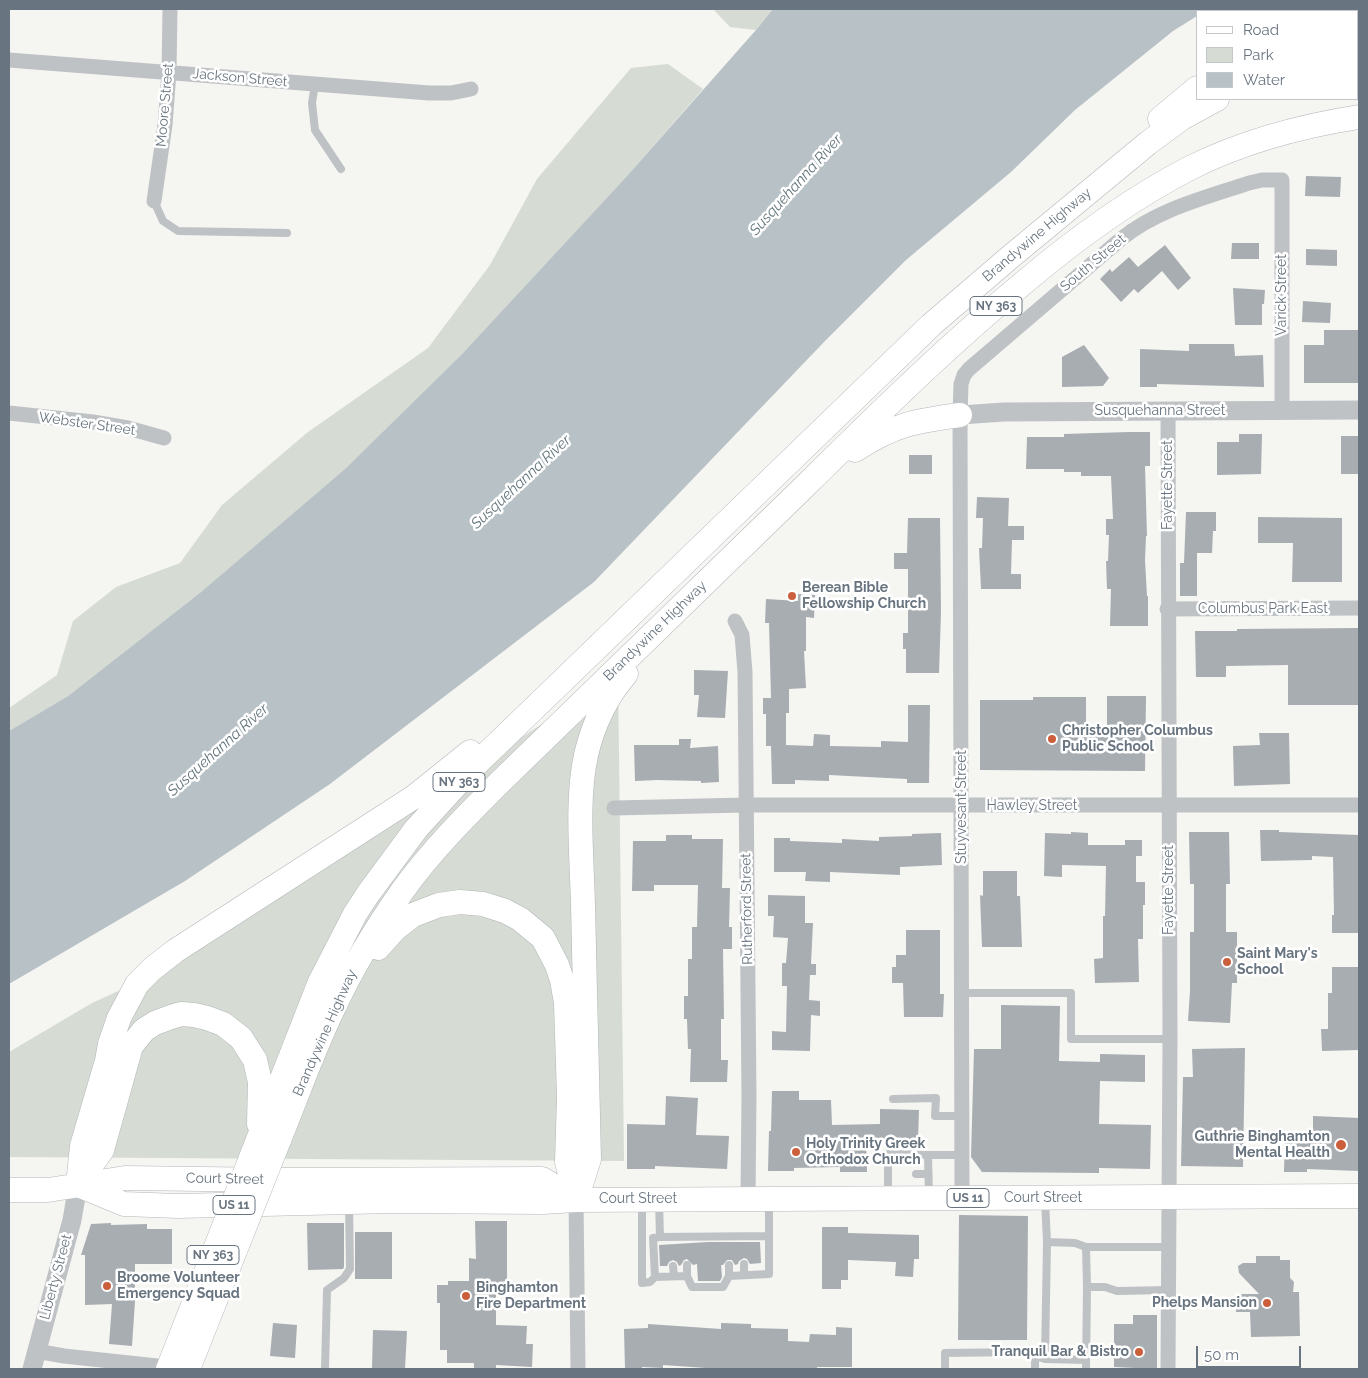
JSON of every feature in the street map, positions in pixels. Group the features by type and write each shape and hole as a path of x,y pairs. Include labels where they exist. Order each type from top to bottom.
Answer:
{"main road":[{"path":"1009,258 1158,120 1196,89"},
{"name":"Brandywine Highway","path":"189,1369 269,1140 320,982 355,914 416,829 461,779 931,325 1009,258 1162,133 1189,114 1214,100"},
{"name":"Brandywine Highway","path":"168,1369 269,1140 312,1056 333,1008 360,958 390,909 428,858 463,819 903,390 971,327 1056,256 1107,217 1168,180 1221,154 1293,131 1359,117"},
{"path":"792,498 844,458 885,432 915,421 960,415"},
{"path":"576,1200 589,1159 581,843 582,780 587,753 600,716 614,689 694,593"},
{"path":"78,1185 82,1146 107,1061 110,1044 119,1018 137,984 175,951 414,797 460,761 507,719 582,662"},
{"path":"312,1056 364,968 385,940 401,924 426,909 453,902 483,904 513,914 543,938 557,965 562,980 566,1003 569,1097 567,1162 576,1200"},
{"path":"78,1185 102,1150 131,1046 144,1030 155,1023 181,1014 207,1018 223,1024 241,1038 248,1047 255,1060 260,1082 269,1140"},
{"name":"Court Street","path":"9,1190 48,1190 125,1178 279,1180 542,1179 576,1200"},
{"name":"Court Street","path":"78,1185 124,1204 178,1206 650,1199 1359,1196"}],"street":[{"name":"Moore Street","path":"154,201 165,125 169,72 170,9"},
{"name":"Jackson Street","path":"9,60 429,93 451,93 471,89"},
{"name":"Varick Street","path":"1282,180 1282,411"},
{"name":"South Street","path":"960,415 961,384 969,368 1127,233 1157,216 1215,195 1256,181 1282,180"},
{"name":"Susquehanna Street","path":"960,415 1010,412 1359,410"},
{"name":"Fayette Street","path":"1168,411 1170,1039 1168,1369"},
{"name":"Webster Street","path":"9,413 93,422 128,428 164,438"},
{"name":"Stuyvesant Street","path":"960,415 962,1198"},
{"name":"Columbus Park East","path":"1168,609 1359,608"},
{"name":"Rutherford Street","path":"735,621 742,635 745,672 749,1096 759,1199"},
{"name":"Hawley Street","path":"614,808 745,805 1359,805"},
{"name":"Liberty Street","path":"34,1360 72,1220 78,1185"},
{"path":"576,1200 578,1369"},
{"path":"34,1360 64,1356 189,1369"}],"lane":[{"path":"315,84 312,103 315,130 341,169"},
{"path":"154,201 164,221 178,231 287,233"},
{"path":"962,993 1071,993 1072,1038 1170,1039"},
{"path":"893,1099 936,1098 935,1116 963,1116"},
{"path":"888,1198 891,1174 888,1154 963,1154"},
{"path":"928,1155 929,1198"},
{"path":"916,1174 928,1174"},
{"path":"1044,1359 1047,1242 1045,1198"},
{"path":"650,1199 660,1237"},
{"path":"650,1199 642,1283 650,1282 655,1277 687,1276"},
{"path":"729,1276 770,1274 769,1236 759,1199"},
{"path":"325,1369 327,1290 344,1278 350,1269 349,1202"},
{"path":"655,1277 653,1238 687,1240 769,1236"},
{"path":"1047,1242 1075,1243 1086,1247 1168,1248"},
{"path":"1086,1247 1086,1369"},
{"path":"744,1264 744,1275"},
{"path":"687,1265 687,1276 692,1287 723,1287 729,1276 729,1265"},
{"path":"673,1266 674,1276"},
{"path":"1087,1287 1105,1287 1117,1290 1168,1290"},
{"path":"945,1369 945,1353 1021,1352 1044,1359 1086,1360"},
{"path":"1034,1356 1035,1369"}],"green space":[{"path":"713,9 773,9 756,30 730,27"},
{"path":"668,64 703,89 627,176 462,354 346,468 201,592 68,696 9,731 9,708 57,675 73,621 116,587 180,563 222,505 308,432 428,348 490,265 537,179 631,68"},
{"path":"618,674 624,1161 9,1157 9,1052 92,1003 175,965"}],"water":[{"name":"Susquehanna River","path":"773,9 1208,9 1196,10 1196,17 1173,31 1075,110 1011,172 906,260 825,341 594,582 330,784 185,881 9,984 9,731 68,696 201,592 346,468 462,354 627,176"}],"building":[{"path":"1306,176 1341,177 1340,197 1305,196"},
{"path":"1232,243 1259,243 1259,259 1231,259"},
{"path":"1165,245 1191,278 1178,290 1162,271 1138,293 1134,289 1121,302 1100,279 1110,269 1112,272 1129,257 1138,267"},
{"path":"1306,249 1337,250 1337,266 1306,265"},
{"path":"1233,288 1265,290 1264,304 1262,304 1262,325 1235,325"},
{"path":"1303,301 1331,303 1330,323 1302,322"},
{"path":"1324,330 1359,330 1359,383 1304,383 1304,345 1324,345"},
{"path":"1189,344 1234,344 1235,356 1263,355 1264,387 1157,384 1157,387 1140,387 1140,349 1189,351"},
{"path":"1084,345 1109,378 1103,386 1062,387 1062,357"},
{"path":"1150,432 1150,466 1145,466 1147,536 1145,560 1148,626 1110,626 1111,589 1107,589 1106,561 1108,561 1109,535 1106,535 1106,519 1113,519 1111,476 1081,476 1081,472 1064,472 1064,469 1026,469 1027,437 1064,437 1064,434"},
{"path":"1239,434 1262,434 1261,474 1217,475 1217,442 1239,442"},
{"path":"1341,436 1359,436 1359,474 1341,474"},
{"path":"909,455 932,455 932,474 909,474"},
{"path":"977,497 1009,498 1008,526 1024,526 1024,540 1012,540 1011,574 1021,574 1021,589 981,589 979,548 982,548 983,518 976,518"},
{"path":"1186,512 1216,512 1216,531 1213,531 1212,553 1197,553 1197,596 1180,596 1180,563 1184,563"},
{"path":"1258,517 1342,518 1342,582 1292,582 1293,543 1258,543"},
{"path":"908,518 940,518 941,612 939,673 906,673 906,649 903,649 903,633 908,633 908,569 894,569 894,553 907,553"},
{"path":"798,594 815,595 814,618 806,617 806,651 804,651 806,688 789,689 789,713 786,713 786,745 813,746 814,734 830,735 830,746 881,747 881,741 908,742 908,705 930,705 929,783 907,783 907,779 829,775 829,781 795,780 795,784 772,784 771,746 766,746 766,714 763,714 763,698 771,698 769,623 765,623 766,599 798,601"},
{"path":"1359,628 1359,705 1288,705 1288,665 1226,666 1226,677 1196,677 1195,631"},
{"path":"694,670 728,671 725,718 697,717 699,695 694,695"},
{"path":"1107,696 1146,696 1145,771 980,770 980,700 1086,697 1086,730 1107,730"},
{"path":"1259,733 1289,733 1290,784 1234,786 1233,746 1260,745"},
{"path":"679,739 691,739 690,748 718,746 719,782 635,781 634,745 679,745"},
{"path":"1260,830 1359,835 1359,933 1332,933 1332,915 1334,915 1333,857 1312,856 1312,860 1261,861"},
{"path":"1071,832 1088,833 1088,845 1125,845 1125,840 1142,840 1142,856 1136,856 1136,882 1145,882 1143,939 1138,939 1139,982 1095,983 1094,959 1103,958 1106,866 1062,865 1062,877 1044,876 1045,833 1071,834"},
{"path":"1189,832 1229,832 1230,884 1226,884 1226,932 1237,932 1237,983 1232,983 1230,1023 1188,1021 1190,932 1194,932 1194,884 1190,884"},
{"path":"941,833 942,865 900,867 900,875 830,872 830,882 805,881 806,872 774,872 774,838 790,838 790,841 842,843 842,839 879,841 879,837"},
{"path":"666,835 692,835 692,839 723,839 722,888 730,888 729,927 732,927 732,949 723,949 724,1019 721,1019 721,1060 728,1060 727,1082 690,1082 691,1049 688,1049 687,1019 684,1019 684,996 688,996 688,959 692,959 692,927 697,927 698,885 654,885 654,891 632,891 633,841 666,841"},
{"path":"983,871 1017,871 1017,896 1020,896 1022,947 982,947 980,895 983,896"},
{"path":"768,895 805,896 805,923 813,923 811,964 816,964 816,975 810,975 809,1000 820,1001 820,1016 811,1015 810,1051 772,1050 772,1031 786,1032 787,986 782,986 782,963 786,963 788,938 773,937 774,916 768,916"},
{"path":"906,930 940,930 940,994 944,994 943,1017 904,1017 903,983 892,983 892,967 896,967 896,955 906,955"},
{"path":"1332,967 1359,967 1359,1050 1322,1051 1321,1029 1328,1029 1328,993 1332,993"},
{"path":"1001,1005 1060,1006 1059,1061 1100,1062 1100,1054 1145,1055 1145,1082 1100,1081 1099,1124 1151,1125 1150,1169 1099,1168 1099,1173 982,1172 971,1157 974,1049 1001,1049"},
{"path":"1245,1048 1243,1167 1181,1166 1183,1077 1193,1077 1192,1049"},
{"path":"772,1091 799,1091 799,1100 831,1100 832,1125 880,1124 880,1109 919,1110 918,1140 866,1139 867,1172 840,1172 840,1167 794,1168 794,1171 768,1171"},
{"path":"666,1096 698,1098 696,1135 729,1136 727,1169 655,1166 655,1169 627,1169 627,1124 665,1125"},
{"path":"1313,1116 1359,1118 1359,1171 1307,1169 1307,1172 1284,1172 1285,1132 1313,1132"},
{"path":"959,1215 1028,1216 1027,1340 958,1340"},
{"name":"Binghamton Fire Department","path":"475,1221 507,1221 507,1290 496,1290 496,1325 527,1326 526,1344 533,1344 532,1367 496,1365 496,1368 474,1368 474,1363 447,1363 447,1350 440,1350 440,1303 437,1303 437,1285 448,1285 448,1281 469,1281 469,1258 476,1259"},
{"path":"111,1223 111,1225 147,1224 147,1229 172,1229 172,1264 135,1264 132,1346 109,1344 112,1304 85,1305 85,1255 81,1255 91,1224"},
{"path":"307,1223 344,1223 343,1269 308,1270"},
{"path":"822,1227 848,1227 848,1233 919,1235 919,1259 914,1259 913,1277 895,1276 896,1262 848,1260 848,1280 841,1280 841,1289 822,1289"},
{"path":"355,1232 392,1232 392,1279 355,1279"},
{"path":"708,1242 760,1242 761,1263 750,1264 744,1258 735,1265 732,1260 727,1260 721,1265 722,1277 720,1281 698,1281 697,1264 693,1265 687,1259 679,1266 673,1260 667,1266 660,1266 659,1245"},
{"name":"Phelps Mansion","path":"1256,1256 1280,1256 1280,1260 1290,1260 1290,1278 1294,1282 1293,1292 1299,1292 1300,1336 1251,1337 1250,1312 1236,1312 1236,1294 1259,1294 1239,1273 1238,1266 1243,1263 1256,1263"},
{"path":"1133,1315 1157,1315 1157,1369 1114,1367 1114,1324 1133,1324"},
{"path":"273,1323 297,1325 295,1358 270,1356"},
{"path":"721,1323 751,1324 751,1328 788,1329 788,1341 809,1342 810,1334 836,1335 836,1327 852,1328 852,1367 720,1369 663,1365 663,1368 642,1367 642,1369 625,1369 624,1329 648,1328 648,1324 721,1329"},
{"path":"373,1330 407,1331 405,1369 372,1368"}],"place":[{"name":"Berean Bible Fellowship Church","path":"792,596"},
{"name":"Christopher Columbus Public School","path":"1052,739"},
{"name":"Saint Mary's School","path":"1227,962"},
{"name":"Guthrie Binghamton Mental Health","path":"1341,1145"},
{"name":"Holy Trinity Greek Orthodox Church","path":"796,1152"},
{"name":"Broome Volunteer Emergency Squad","path":"107,1286"},
{"name":"Binghamton Fire Department","path":"466,1296"},
{"name":"Phelps Mansion","path":"1267,1303"},
{"name":"Tranquil Bar & Bistro","path":"1139,1352"}]}
